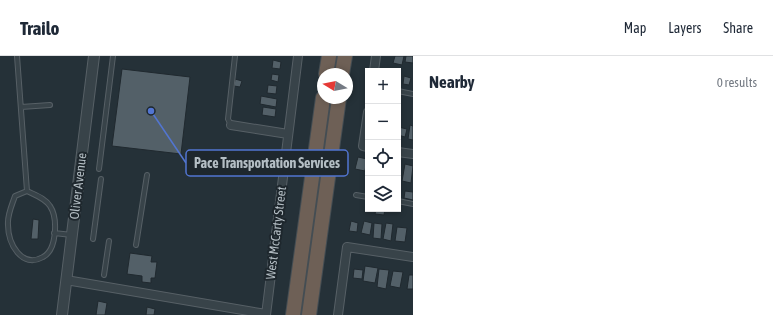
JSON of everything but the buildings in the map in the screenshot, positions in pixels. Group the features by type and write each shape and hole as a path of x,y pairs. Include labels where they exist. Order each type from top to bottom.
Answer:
{"highway":[{"path":"327,68 329,56"},
{"path":"343,68 345,56"},
{"path":"293,315 322,104"},
{"path":"309,315 338,104"}],"street":[{"name":"Oliver Avenue","path":"62,315 94,56"},
{"name":"West McCarty Street","path":"266,315 298,56"},
{"path":"374,68 376,56"},
{"path":"231,125 288,134"},
{"path":"401,152 413,154"},
{"path":"338,315 347,246 413,258"},
{"path":"66,280 266,315"}],"lane":[{"path":"16,56 27,191"},
{"path":"99,169 113,56"},
{"path":"231,125 228,119 235,56"},
{"path":"401,92 413,94"},
{"path":"21,107 50,105"},
{"path":"136,245 147,175"},
{"path":"93,239 101,179"},
{"path":"27,191 40,197 50,206 54,218 52,247 44,257 30,260 21,258 11,243 8,226 10,209 15,196 27,191"},
{"path":"356,195 365,196"},
{"path":"401,202 413,204"},
{"path":"54,233 72,235"},
{"path":"104,275 109,241"}],"place":[{"name":"Pace Transportation Services","path":"151,111"}]}
